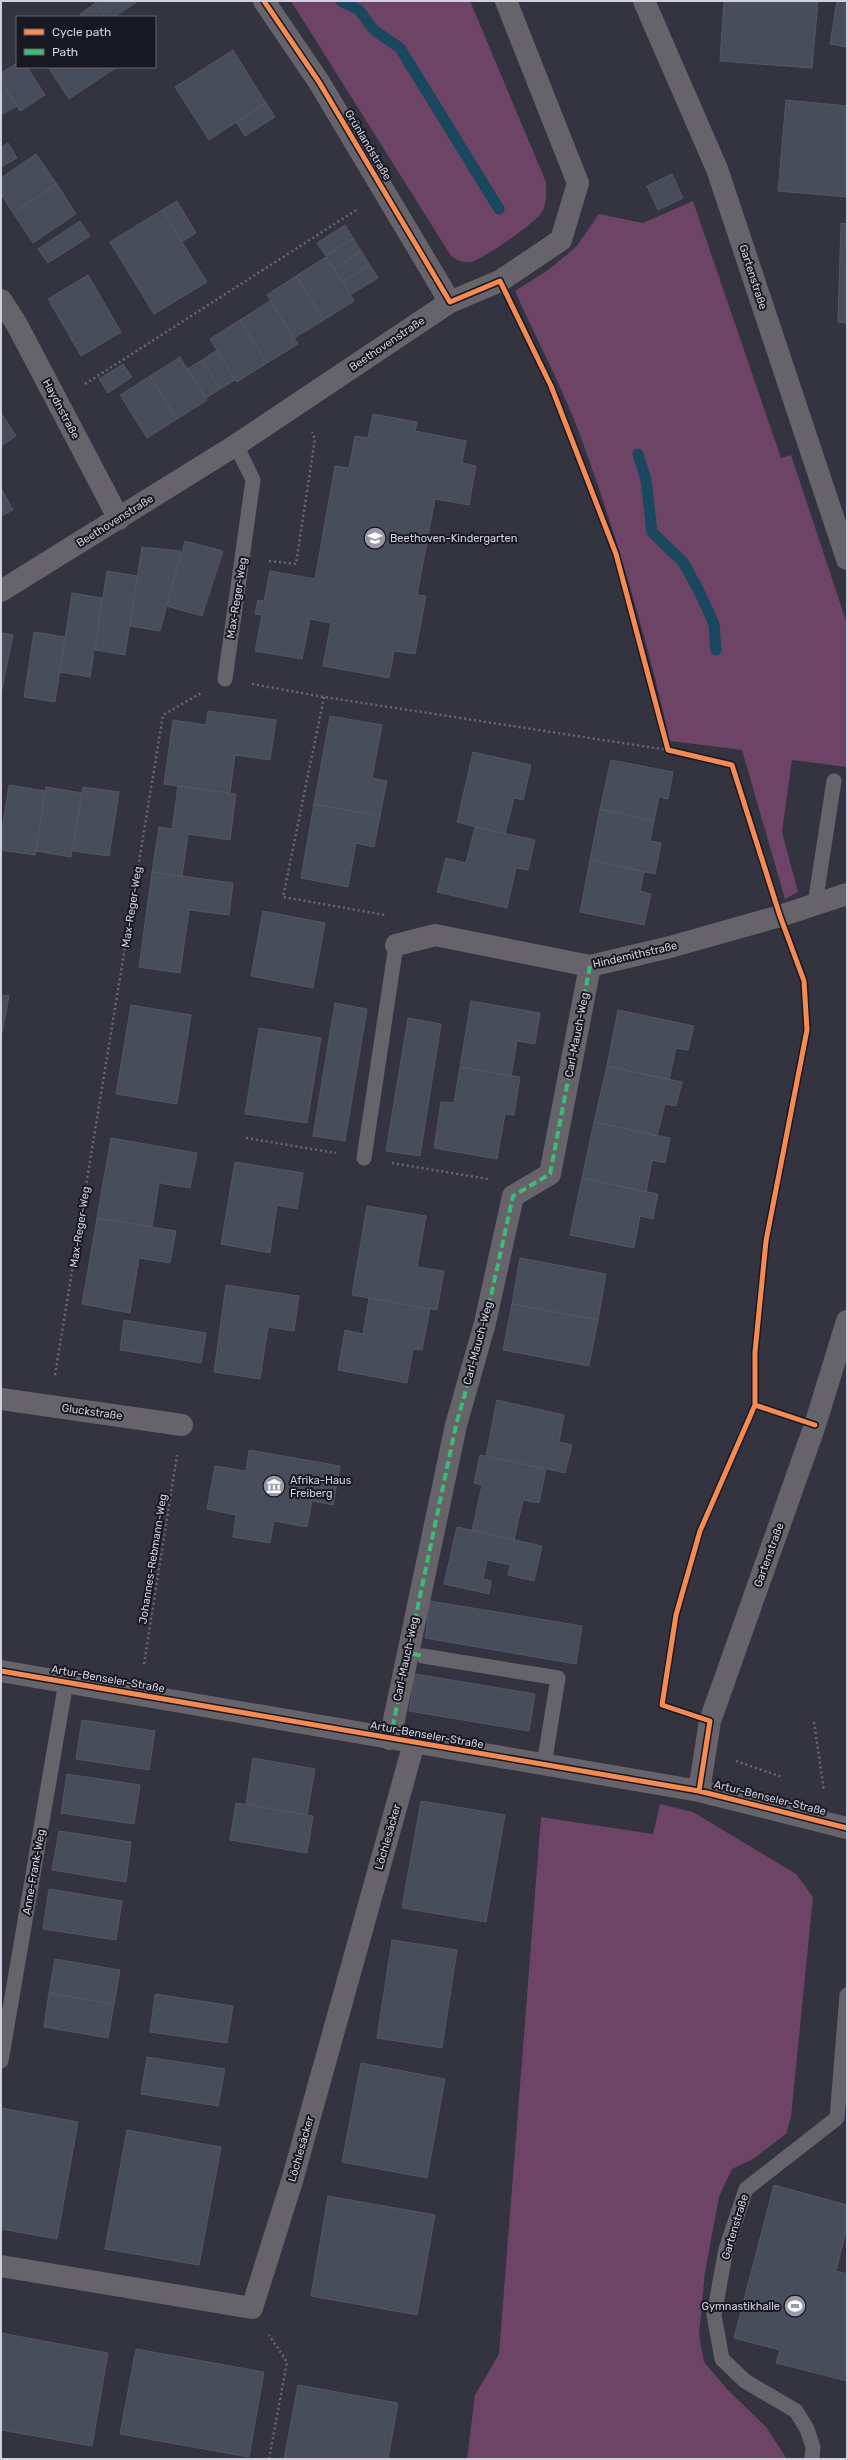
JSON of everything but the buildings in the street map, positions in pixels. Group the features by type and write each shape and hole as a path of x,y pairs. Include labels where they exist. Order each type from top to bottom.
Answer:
{"street":[{"name":"Grünlandstraße","path":"264,1 319,82 450,302"},
{"name":"Beethovenstraße","path":"1,591 236,445 450,302 500,281 561,240 578,183 506,1"},
{"name":"Gartenstraße","path":"644,1 717,169 847,559"},
{"name":"Haydnstraße","path":"1,300 58,402 118,519"},
{"name":"Hindemithstraße","path":"396,945 435,935 590,966 670,947 847,894"},
{"name":"Carl-Mauch-Weg","path":"390,1739 456,1425 485,1323 513,1196 550,1174 590,966"},
{"name":"Gartenstraße","path":"699,1791 710,1721 815,1425 847,1321"},
{"name":"Gluckstraße","path":"1,1399 182,1425"},
{"name":"Artur-Benseler-Straße","path":"1,1671 699,1791 847,1828"},
{"name":"Löchlesäcker","path":"252,2308 294,2173 414,1743"},
{"path":"1,2266 252,2308"}],"lane":[{"name":"Max-Reger-Weg","path":"225,679 253,480 236,445"},
{"path":"814,904 834,781"},
{"path":"364,1158 396,945"},
{"path":"423,1656 558,1678 544,1765"},
{"name":"Anne-Frank-Weg","path":"1,2061 66,1682"},
{"name":"Gartenstraße","path":"812,2459 813,2447 807,2429 796,2411 745,2381 722,2359 714,2315 726,2249 746,2189 837,2118 847,1995"}],"path":[{"path":"58,402 384,192"},
{"path":"296,564 315,439 297,404"},
{"path":"225,679 324,697 668,750"},
{"path":"324,697 284,897 384,914 396,945"},
{"path":"814,1722 824,1791 829,1796"},
{"path":"705,1751 787,1779"},
{"path":"817,1789 832,1793"},
{"path":"252,2308 287,2362 269,2459"}],"shaded area":[{"path":"291,1 470,1 546,182 545,205 538,217 509,240 477,260 465,262 451,256"},
{"path":"693,201 781,458 791,455 847,624 847,767 792,760 782,832 798,892 785,899 742,750 670,741 651,662 629,582 591,465 570,410 515,291 548,270 576,247 599,214 643,223"},
{"path":"660,1804 693,1812 796,1874 813,1897 791,2117 786,2134 753,2159 732,2169 719,2197 705,2272 699,2334 704,2362 727,2389 766,2427 787,2459 467,2459 475,2395 499,2354 541,1817 653,1834"}],"waterway":[{"path":"341,1 359,10 374,30 400,48 499,209"},
{"path":"638,454 646,480 652,532 683,562 699,591 714,624 716,650"}],"marked path":[{"path":"390,1739 456,1425 485,1323 513,1196 550,1174 590,966"},
{"path":"413,1654 423,1656"}],"cycle path":[{"path":"264,1 319,82 450,302 500,281 551,386 616,554 668,750 732,765 780,916 804,981 807,1030 766,1241 755,1352 755,1405 700,1531 676,1615 662,1705 710,1721 699,1791"},
{"path":"755,1405 815,1425"},
{"path":"1,1671 699,1791 847,1828"}],"place":[{"name":"Beethoven-Kindergarten","path":"375,538"},
{"name":"Afrika-Haus Freiberg","path":"274,1486"},
{"name":"Gymnastikhalle","path":"795,2306"}]}
